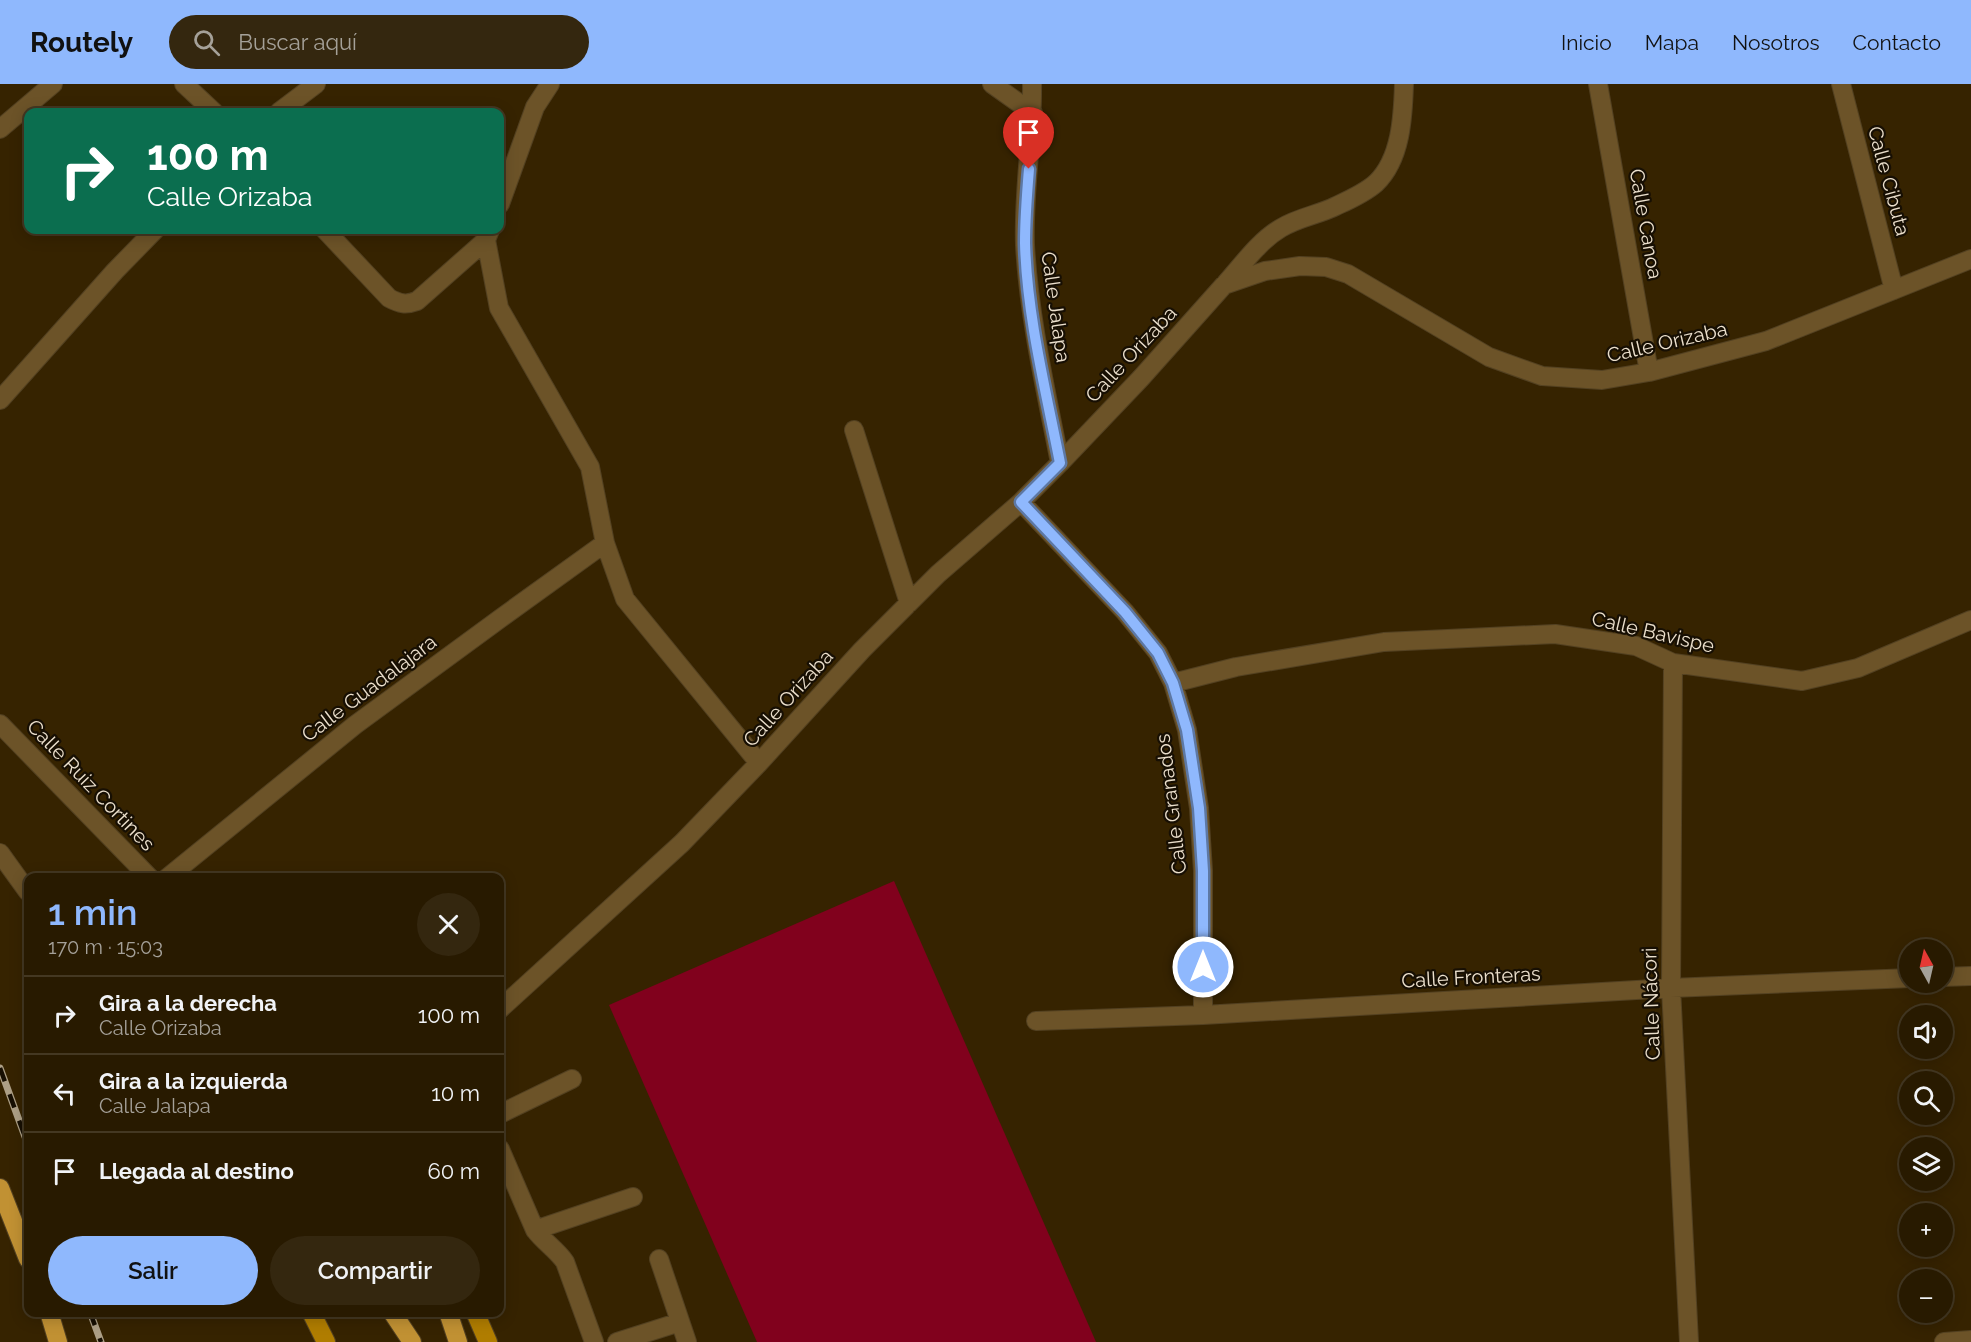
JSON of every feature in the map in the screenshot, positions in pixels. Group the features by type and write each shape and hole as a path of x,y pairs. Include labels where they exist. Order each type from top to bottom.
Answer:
{"highway":[{"path":"0,1188 24,1249"},
{"path":"50,1317 58,1342"},
{"path":"395,1317 412,1342"},
{"path":"450,1317 458,1342"}],"main road":[{"path":"314,1317 326,1342"},
{"path":"477,1317 488,1342"}],"street":[{"path":"25,108 53,84"},
{"path":"184,84 210,108"},
{"path":"284,108 316,84"},
{"path":"504,193 535,107 550,84"},
{"path":"992,84 1033,113"},
{"name":"Calle Jalapa","path":"1032,84 1033,113 1025,243 1029,293 1060,463"},
{"path":"1224,285 1259,245 1279,229 1302,217 1334,207 1375,184 1388,168 1395,153 1404,84"},
{"name":"Calle Canoa","path":"1598,84 1649,372"},
{"name":"Calle Cibuta","path":"1841,84 1894,290"},
{"path":"0,129 24,109"},
{"path":"0,400 115,270 151,234"},
{"path":"330,234 389,298 408,304 417,301 488,235"},
{"path":"488,235 499,308 590,467 605,543 625,600 759,763"},
{"name":"Calle Orizaba","path":"504,1005 682,843 862,650 938,574 1021,502 1060,463 1141,378 1224,285 1265,271 1300,266 1326,267 1348,274 1489,357 1542,376 1602,380 1649,372 1766,341 1971,259"},
{"path":"855,430 909,603"},
{"name":"Calle Granados","path":"1021,502 1125,612 1158,653 1173,683 1187,730 1199,808 1203,871 1203,1015"},
{"name":"Calle Guadalajara","path":"173,873 355,725 605,543"},
{"name":"Calle Bavispe","path":"1173,683 1236,667 1384,642 1555,634 1636,646 1673,663 1802,681 1858,668 1971,620"},
{"name":"Calle Nácori","path":"1673,663 1671,988 1689,1342"},
{"name":"Calle Ruiz Cortines","path":"0,724 145,873"},
{"path":"0,853 24,886"},
{"path":"1953,977 1971,976"},
{"name":"Calle Fronteras","path":"1036,1021 1203,1015 1671,988 1899,978"},
{"path":"504,1112 572,1079"},
{"path":"504,1158 535,1230 565,1262 594,1342"},
{"path":"535,1230 633,1197"},
{"path":"659,1259 687,1342"},
{"path":"617,1342 680,1322"},
{"path":"1944,1342 1971,1340"}],"building":[{"path":"894,881 1096,1342 757,1342 609,1005"}],"railway":[{"path":"0,1068 24,1134"},
{"path":"92,1317 101,1342"}],"route":[{"path":"1029,169 1025,243 1029,293 1060,463 1021,502 1125,612 1158,653 1173,683 1187,730 1199,808 1203,871 1203,967"}]}
